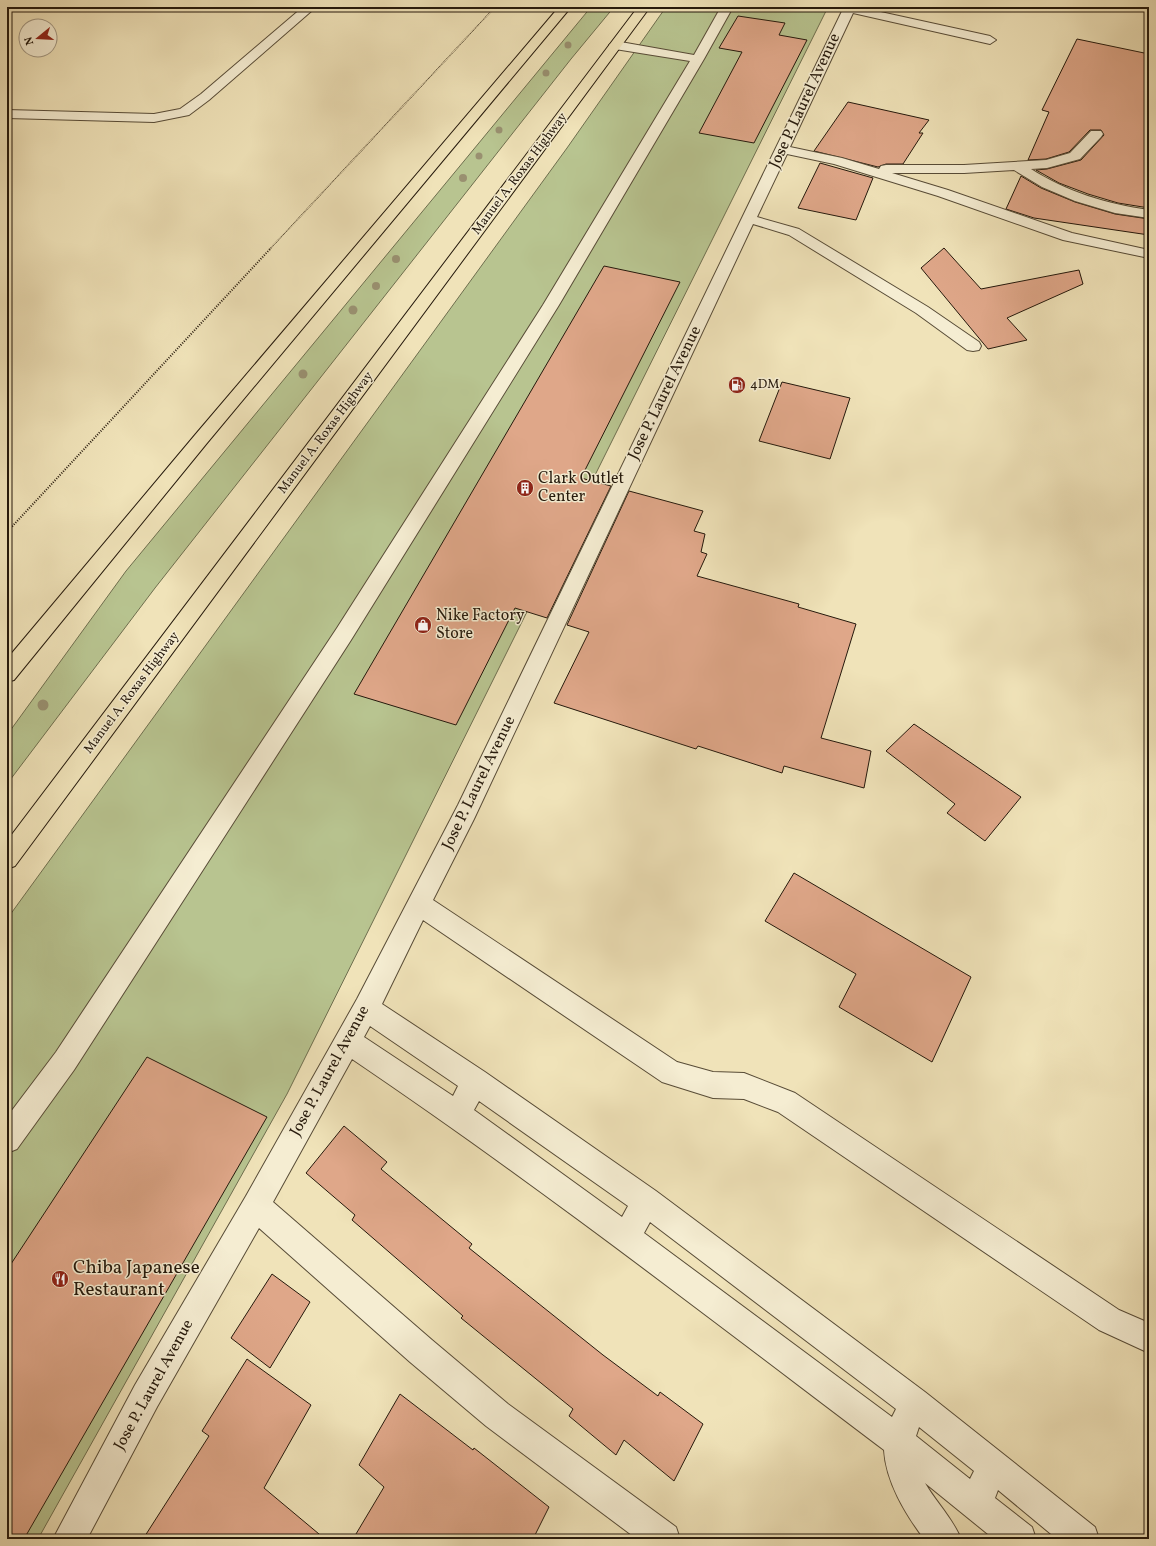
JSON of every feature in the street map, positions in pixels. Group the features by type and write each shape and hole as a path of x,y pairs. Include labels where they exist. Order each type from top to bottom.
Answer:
{"main road":[{"path":"7,674 201,439 565,7"},
{"name":"Manuel A. Roxas Highway","path":"7,859 644,7"}],"street":[{"path":"7,114 154,118 184,112 205,97 310,7"},
{"path":"7,1139 65,1061 344,634 551,305 698,59 727,7"},
{"path":"850,8 948,32 990,40"},
{"name":"Jose P. Laurel Avenue","path":"69,1539 146,1396 256,1206 366,1008 473,798 850,8"},
{"path":"615,45 698,59"},
{"path":"862,168 964,169 1047,164 1075,156 1096,134"},
{"path":"783,149 862,168 943,193 1068,237 1149,254"},
{"path":"1017,166 1029,175 1082,199 1149,214"},
{"path":"748,219 781,227 794,232 922,310 973,346"},
{"path":"419,904 671,1073 713,1085 744,1086 786,1102 1109,1320 1149,1338"},
{"path":"366,1008 476,1081 646,1201 914,1403 992,1464 1083,1539"},
{"path":"348,1041 457,1114 626,1238 899,1442 1020,1539"},
{"path":"457,1114 476,1081"},
{"path":"626,1238 646,1201"},
{"path":"256,1206 421,1351 497,1415 664,1539"},
{"path":"914,1403 899,1442 902,1463 910,1486 921,1506 945,1539"},
{"path":"977,1503 992,1464"}],"path":[{"path":"7,532 495,7"}],"green space":[{"path":"591,7 614,7 571,59 155,588 7,784 7,735 126,571"},
{"path":"666,7 828,7 287,1094 38,1539 7,1539 7,919 567,148"}],"building":[{"path":"738,16 785,23 779,35 807,40 754,143 699,133 742,52 719,48"},
{"path":"1077,39 1149,54 1149,208 1118,203 1088,194 1059,183 1036,170 1047,169 1081,160 1104,135 1101,130 1090,130 1069,152 1046,159 1028,160 1049,112 1042,110"},
{"path":"848,102 929,120 919,133 923,133 903,164 886,164 878,167 814,151"},
{"path":"820,163 873,178 856,220 798,208"},
{"path":"1021,176 1041,188 1075,202 1115,214 1149,219 1149,235 1034,218 1006,209"},
{"path":"944,248 981,289 1079,270 1083,284 1007,318 1027,340 988,349 921,268"},
{"name":"Clark Outlet Center","path":"604,266 680,282 581,478 611,486 547,618 515,608 456,725 354,694"},
{"path":"782,382 850,398 830,459 759,441"},
{"path":"629,491 703,511 694,531 705,534 701,552 707,554 697,576 799,604 798,607 856,624 821,738 871,751 864,788 784,766 782,773 698,746 696,749 554,703 589,632 567,625"},
{"path":"914,724 1021,797 985,841 947,813 955,804 886,751"},
{"path":"794,873 971,977 932,1062 839,1007 856,974 765,921"},
{"path":"147,1057 267,1117 24,1539 7,1539 7,1270"},
{"path":"344,1126 387,1162 381,1169 472,1244 469,1248 603,1355 658,1396 660,1392 703,1424 674,1481 624,1440 616,1455 569,1416 573,1409 461,1318 463,1316 352,1220 355,1215 306,1173"},
{"path":"272,1274 310,1302 270,1368 231,1338"},
{"path":"247,1359 311,1405 264,1488 325,1539 143,1539 209,1436 202,1431"},
{"path":"400,1394 473,1450 474,1448 549,1507 533,1539 353,1539 384,1487 359,1465"}],"place":[{"name":"4DM","path":"737,385"},
{"name":"Clark Outlet Center","path":"525,488"},
{"name":"Nike Factory Store","path":"423,625"},
{"name":"Chiba Japanese Restaurant","path":"60,1279"}]}
